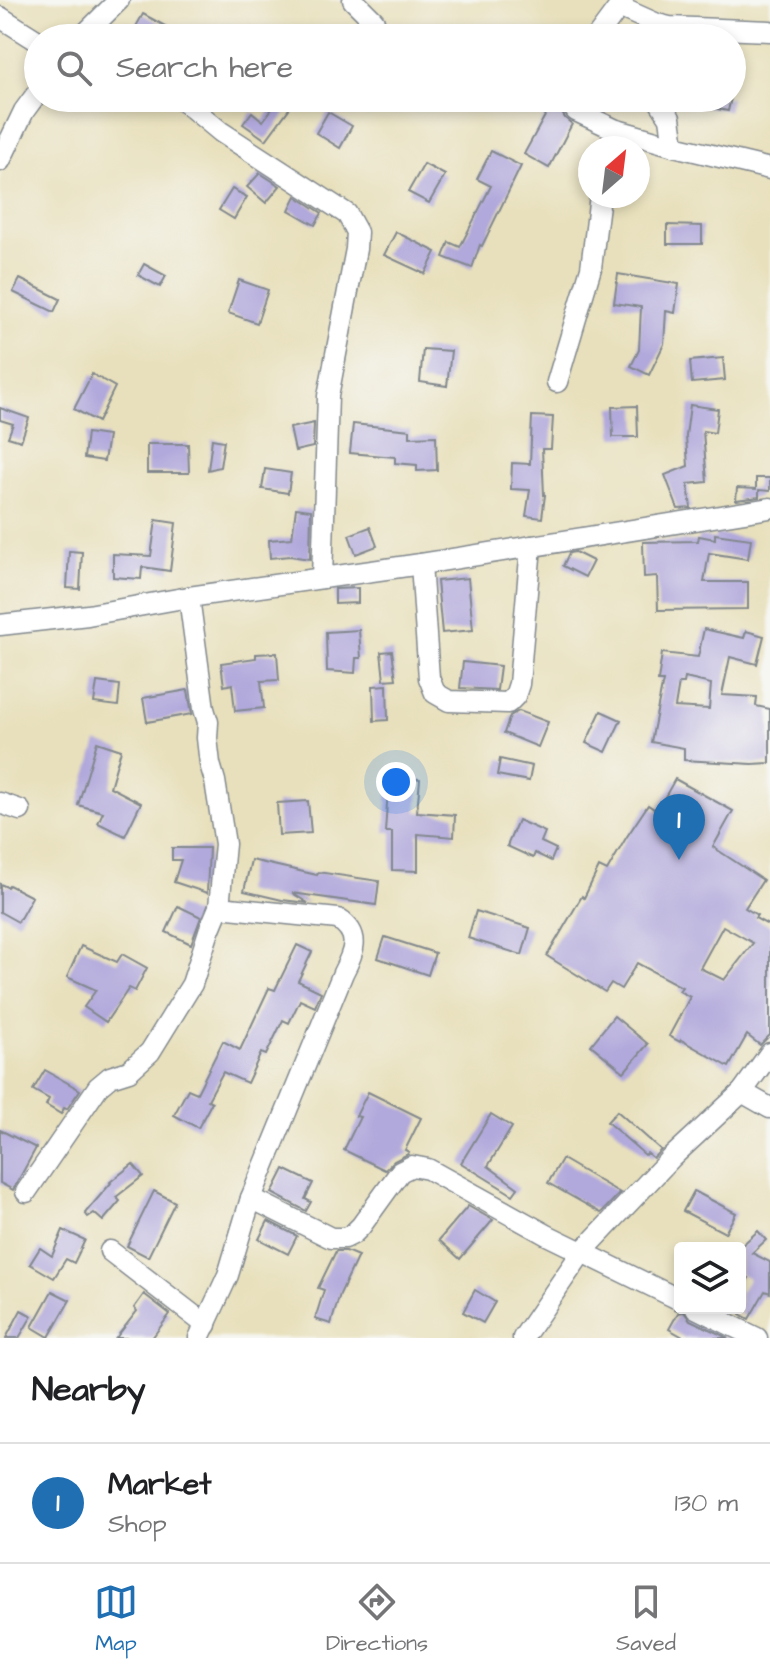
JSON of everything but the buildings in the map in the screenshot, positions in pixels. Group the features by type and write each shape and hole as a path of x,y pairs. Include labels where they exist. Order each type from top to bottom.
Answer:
{"street":[{"path":"101,24 119,0"},
{"path":"353,0 374,21"},
{"path":"606,24 620,4 657,24"},
{"path":"0,17 24,32"},
{"path":"746,30 770,31"},
{"path":"0,161 24,111"},
{"path":"197,112 221,132 347,214 357,232 328,396 322,578"},
{"path":"577,112 608,136"},
{"path":"666,112 670,118 674,146"},
{"path":"650,143 770,169"},
{"path":"557,382 591,268 598,208"},
{"path":"0,625 88,615 770,508"},
{"path":"421,564 429,678 435,693 449,701 508,703 515,696 519,684 531,546"},
{"path":"26,1192 98,1087 110,1077 129,1071 150,1052 192,984 219,907 225,844 210,764 208,722 189,597"},
{"path":"110,1251 202,1331 228,1275 251,1198 352,957 354,938 348,925 338,919 219,907"},
{"path":"523,1338 582,1252 671,1158 742,1092 770,1053"},
{"path":"742,1092 770,1108"},
{"path":"251,1198 331,1238 345,1238 361,1226 400,1172 412,1166 428,1169 582,1252 674,1297"},
{"path":"708,1314 757,1338"}],"place":[{"name":"Market","path":"679,860"}]}
